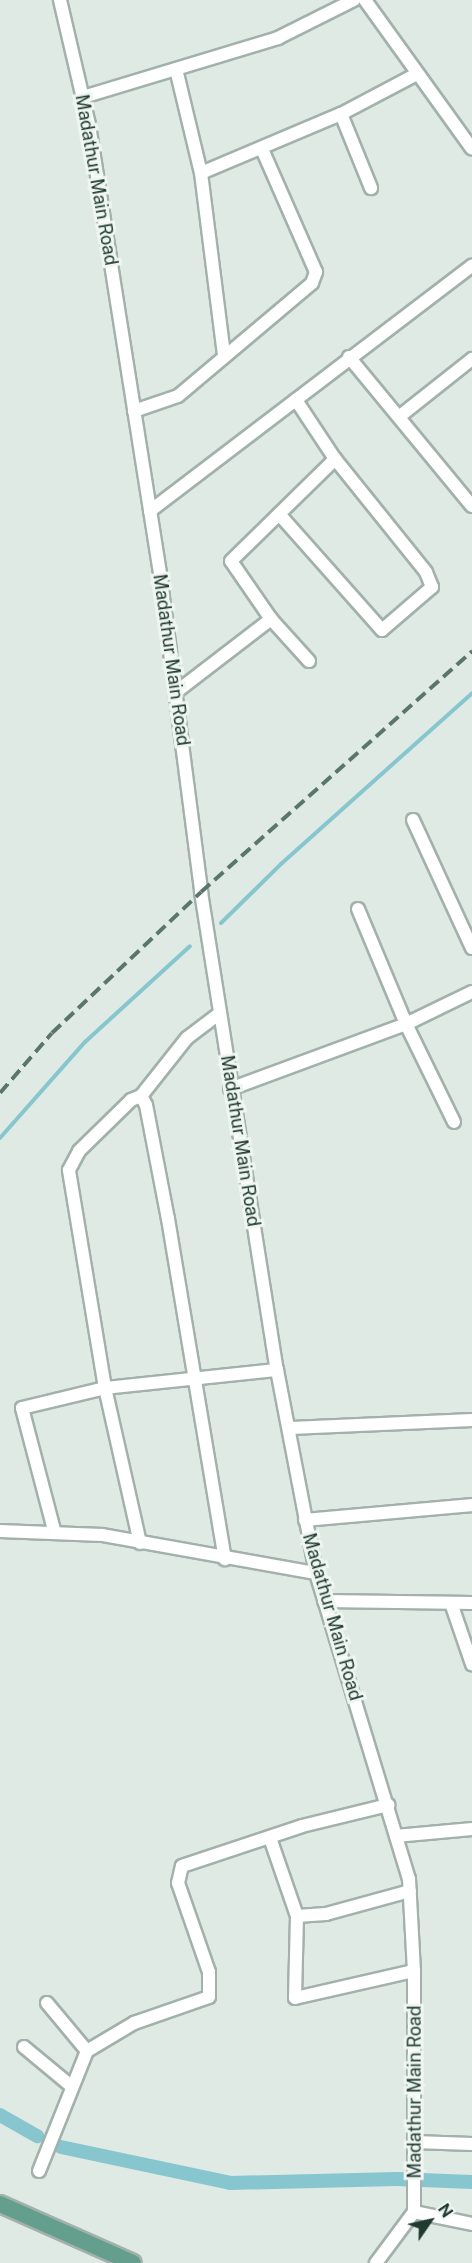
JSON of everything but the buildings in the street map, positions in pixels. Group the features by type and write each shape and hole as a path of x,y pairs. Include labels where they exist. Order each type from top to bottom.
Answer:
{"main road":[{"path":"0,2204 134,2263"}],"street":[{"name":"Madathur Main Road","path":"60,0 83,97 150,511 230,1089 277,1370 291,1428 305,1520 316,1573 387,1805 410,1891 414,1971 414,2212"},
{"path":"83,97 278,38 354,0"},
{"path":"365,0 472,149"},
{"path":"176,69 201,173 224,355"},
{"path":"201,173 341,114 417,74"},
{"path":"341,114 370,188"},
{"path":"134,411 178,396 312,283 316,272 262,148"},
{"path":"150,511 349,357 472,266"},
{"path":"349,357 472,506"},
{"path":"400,416 470,364"},
{"path":"279,514 382,630 432,586 426,572 335,459 296,400"},
{"path":"309,661 271,620 231,561 335,459"},
{"path":"176,692 271,620"},
{"path":"413,820 472,948"},
{"path":"358,909 406,1024 454,1122"},
{"path":"230,1089 406,1024 472,992"},
{"path":"140,1542 105,1388 69,1170 79,1151 131,1100 141,1096 187,1038 220,1013"},
{"path":"141,1096 146,1105 168,1218 192,1379 225,1559"},
{"path":"54,1530 22,1408 105,1388 277,1370"},
{"path":"291,1428 472,1420"},
{"path":"305,1520 472,1505"},
{"path":"0,1531 54,1530 140,1542 225,1559 316,1573"},
{"path":"324,1601 472,1603"},
{"path":"451,1603 472,1665"},
{"path":"39,2171 71,2086 87,2051 134,2023 209,1997 209,1972 178,1883 182,1866 387,1805"},
{"path":"396,1836 472,1828"},
{"path":"270,1838 297,1916 295,1998 414,1971"},
{"path":"297,1916 326,1914 410,1891"},
{"path":"47,2002 87,2051"},
{"path":"24,2047 71,2086"},
{"path":"414,2146 469,2146"},
{"path":"376,2263 414,2212 472,2224"}],"waterway":[{"path":"221,923 281,864 472,693"},
{"path":"0,1138 85,1042 190,946"},
{"path":"0,2115 37,2136"},
{"path":"61,2147 230,2183 397,2179 472,2182"}],"railway":[{"path":"0,1093 52,1033 201,892 472,651"}]}
